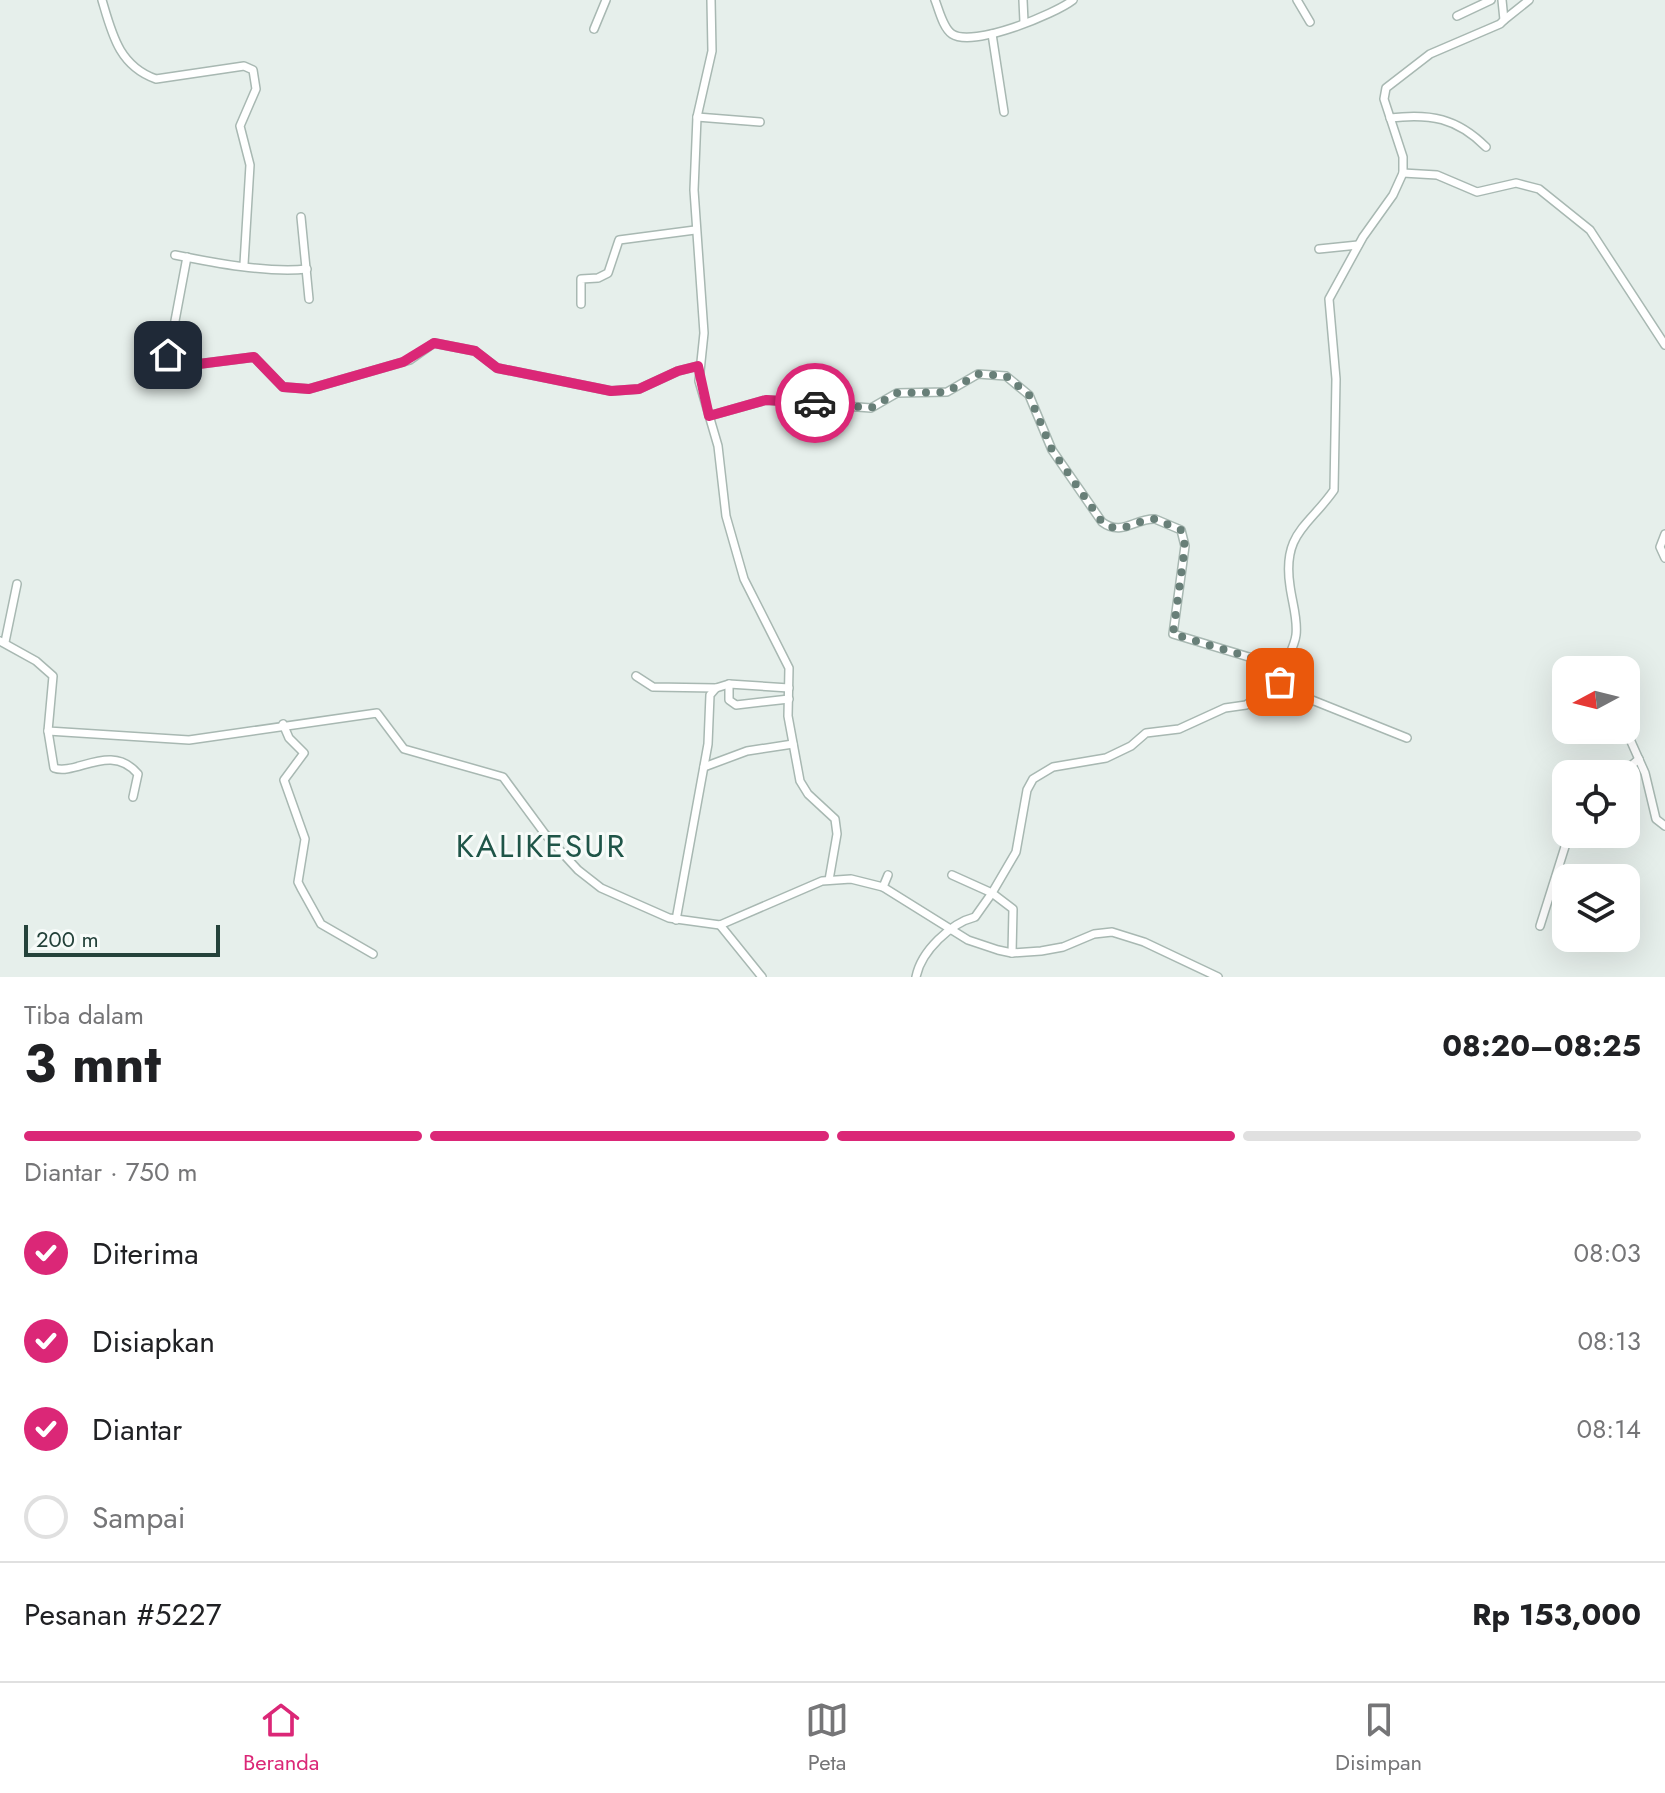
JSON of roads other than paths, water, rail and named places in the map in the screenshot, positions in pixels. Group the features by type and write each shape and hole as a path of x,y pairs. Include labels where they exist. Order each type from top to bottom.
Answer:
{"street":[{"path":"102,0 120,53 147,76 156,79 244,66 253,70 256,89 240,126 250,165 244,264"},
{"path":"594,29 606,0"},
{"path":"711,0 712,51 697,117 695,230 704,333 698,366 718,446 726,516 734,546 744,579 788,663 793,744 800,781 808,794 835,819 837,834 829,880"},
{"path":"935,0 951,34 957,37 992,34 1047,17 1073,0"},
{"path":"1023,0 1024,22"},
{"path":"1297,0 1310,22"},
{"path":"1457,16 1491,0"},
{"path":"1502,0 1504,20"},
{"path":"916,977 919,966 950,928 958,921 975,917 992,893 1016,852 1027,790 1033,779 1053,767 1106,758 1131,746 1146,733 1179,729 1225,708 1246,705 1280,682 1297,631 1289,554 1309,516 1334,490 1336,379 1329,299 1358,245 1393,195 1403,173 1403,157 1384,99 1386,88 1410,66 1430,54 1491,29 1529,0"},
{"path":"992,34 1004,112"},
{"path":"1390,118 1416,115 1445,119 1470,131 1486,147"},
{"path":"697,117 760,122"},
{"path":"1403,173 1437,175 1477,192 1516,183 1539,189 1590,230 1665,345"},
{"path":"301,217 309,299"},
{"path":"581,304 581,279 603,277 608,273 619,240 695,230"},
{"path":"1319,249 1358,245"},
{"path":"175,255 244,264 256,270 307,269"},
{"path":"187,257 168,358 191,365 254,357 279,385 289,389 309,389 410,360 424,347 434,343 475,351 497,368 611,391 639,389 678,371 698,366"},
{"path":"709,416 766,400 871,408 897,393 947,392 978,374 1006,376 1029,395 1052,450 1102,522 1114,529 1155,519 1181,530 1185,546 1173,634 1285,668"},
{"path":"1665,534 1660,547 1665,558"},
{"path":"17,584 3,641 53,676 48,731 54,768 61,771 98,759 129,766 138,774 133,797"},
{"path":"636,676 653,687 716,688 729,684 789,688"},
{"path":"1280,682 1282,688 1296,696 1407,738"},
{"path":"729,684 729,700 736,705 789,699"},
{"path":"676,920 704,767 707,703 716,688"},
{"path":"48,731 189,740 235,736 283,724 377,713 404,749 503,777 545,834 578,870 601,888 676,920 720,925 765,903 829,880 851,879 883,887 972,942 1012,953 1063,947 1094,934 1112,932 1144,942 1218,977"},
{"path":"283,724 289,738 304,753 284,780 305,839 298,882 321,924 373,954"},
{"path":"704,767 747,751 793,744"},
{"path":"1632,744 1656,819 1665,826"},
{"path":"1540,926 1565,848"},
{"path":"883,887 888,875"},
{"path":"952,875 992,893 1013,909 1012,953"},
{"path":"720,925 762,977"}],"district":[{"name":"KALIKESUR","path":"541,846"}]}
